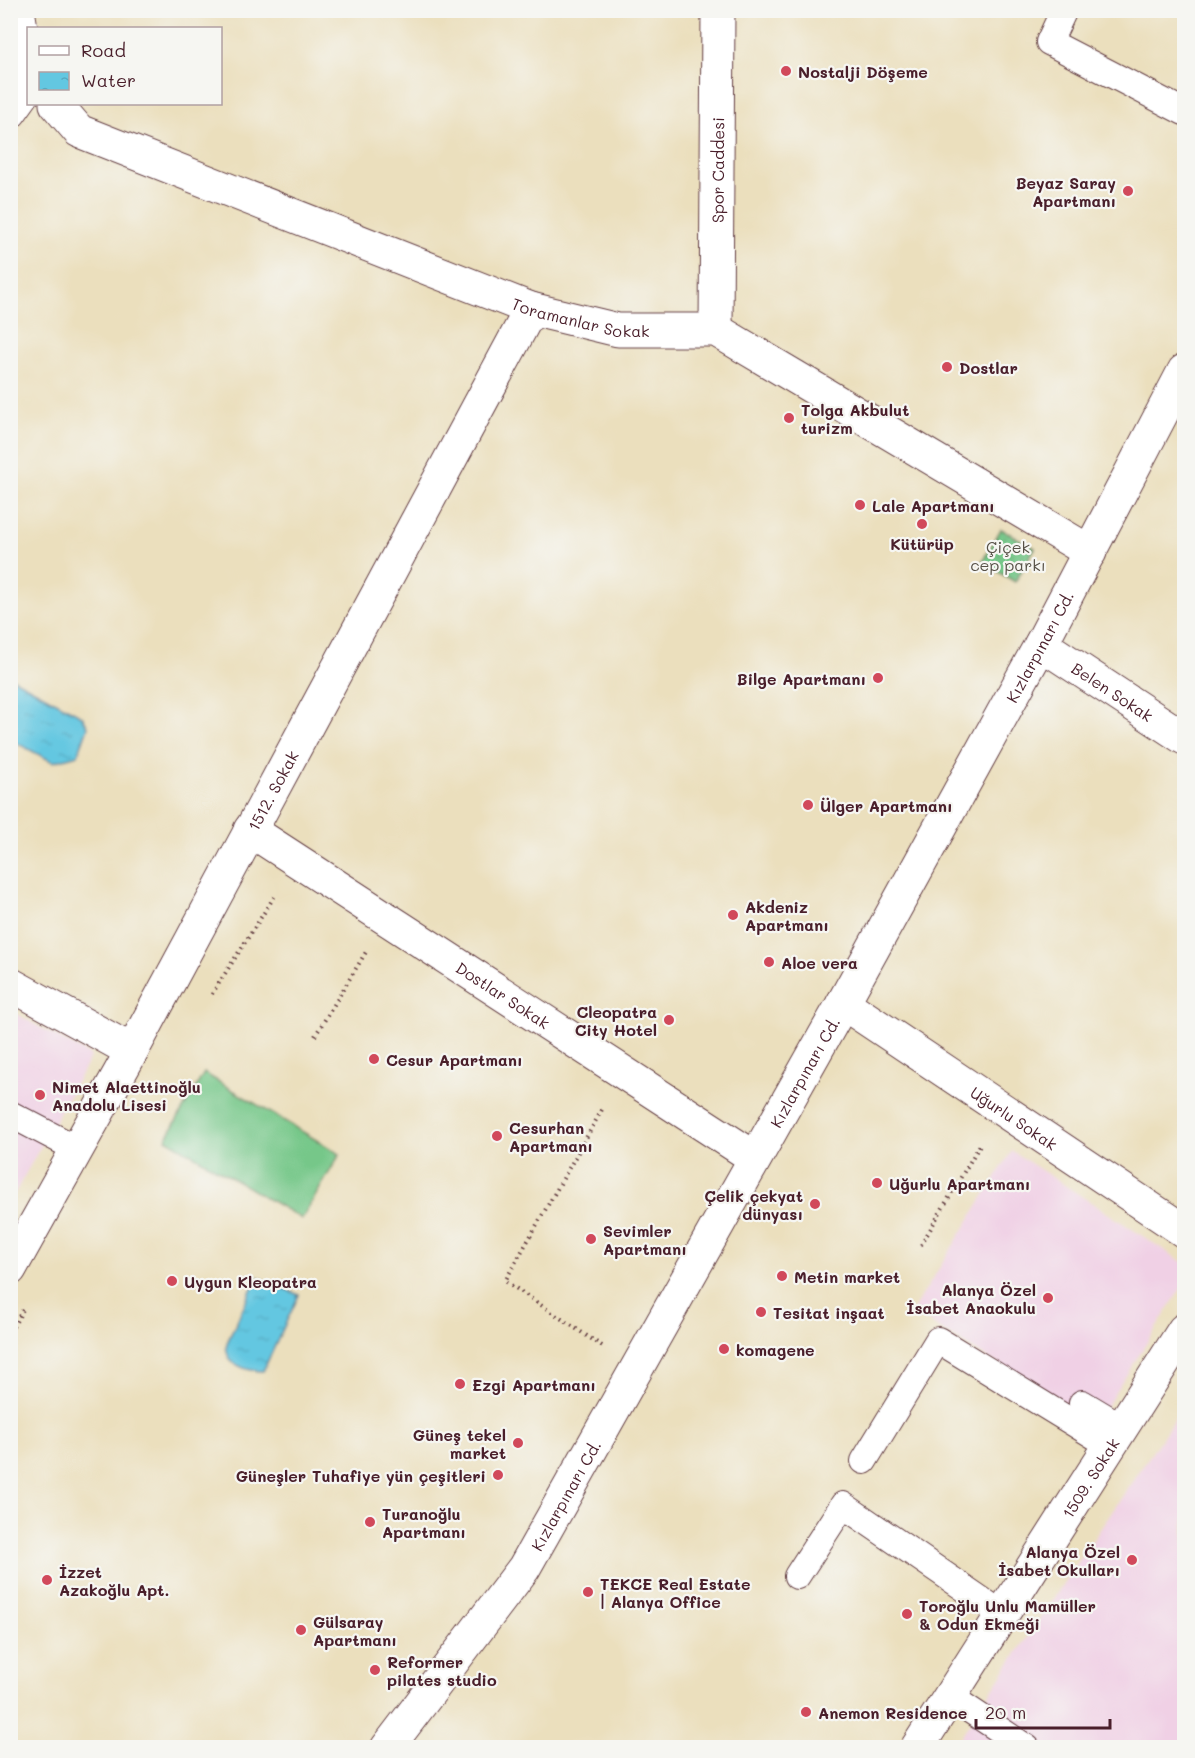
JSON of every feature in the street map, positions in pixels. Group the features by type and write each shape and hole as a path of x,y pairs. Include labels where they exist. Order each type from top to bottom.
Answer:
{"street":[{"path":"18,10 27,65"},
{"name":"Spor Caddesi","path":"716,330 718,10"},
{"path":"10,112 27,88"},
{"name":"Toramanlar Sokak","path":"57,105 79,130 531,309 618,330 716,330"},
{"name":"1512. Sokak","path":"10,1269 132,1051 531,309"},
{"path":"716,330 1090,552"},
{"name":"Kızlarpınarı Cd.","path":"387,1748 524,1568 843,1003 1041,644 1185,371"},
{"name":"Belen Sokak","path":"1041,644 1185,738"},
{"name":"Dostlar Sokak","path":"250,830 755,1158"},
{"path":"10,984 132,1051"},
{"name":"Uğurlu Sokak","path":"843,1003 1185,1231"},
{"name":"1509. Sokak","path":"916,1748 1185,1330"}],"lane":[{"path":"1064,10 1049,42 1185,112"},
{"path":"10,1113 77,1149"},
{"path":"864,1461 938,1340 1117,1437"},
{"path":"1082,1403 1117,1437"},
{"path":"797,1576 843,1505 1002,1614"},
{"path":"949,1696 1027,1748"}],"path":[{"path":"210,996 279,888"},
{"path":"315,1036 367,951"},
{"path":"604,1107 505,1281 606,1349"},
{"path":"921,1245 982,1141"},
{"path":"10,1332 27,1302"}],"shaded area":[{"name":"Nimet Alaettinoğlu Anadolu Lisesi","path":"11,1011 91,1056 11,1200"},
{"name":"Alanya Özel İsabet Anaokulu","path":"1012,1151 1184,1263 1184,1284 1096,1423 912,1312"},
{"name":"Alanya Özel İsabet Okulları","path":"1184,1405 1184,1747 953,1748 1056,1595"}],"green space":[{"name":"Çiçek cep parkı","path":"1001,529 1035,548 1015,582 982,562"},
{"path":"204,1073 340,1154 302,1219 166,1139"}],"water":[{"path":"10,677 82,716 88,727 78,755 53,762 11,740"},
{"path":"257,1277 299,1295 263,1371 250,1370 237,1365 232,1361 227,1350 227,1343"}],"place":[{"name":"Nostalji Döşeme","path":"786,71"},
{"name":"Beyaz Saray Apartmanı","path":"1128,191"},
{"name":"Dostlar","path":"947,367"},
{"name":"Tolga Akbulut turizm","path":"789,418"},
{"name":"Lale Apartmanı","path":"860,505"},
{"name":"Kütürüp","path":"922,524"},
{"name":"Bilge Apartmanı","path":"878,678"},
{"name":"Ülger Apartmanı","path":"808,805"},
{"name":"Akdeniz Apartmanı","path":"733,915"},
{"name":"Aloe vera","path":"769,962"},
{"name":"Cleopatra City Hotel","path":"669,1020"},
{"name":"Cesur Apartmanı","path":"374,1059"},
{"name":"Nimet Alaettinoğlu Anadolu Lisesi","path":"40,1095"},
{"name":"Cesurhan Apartmanı","path":"497,1136"},
{"name":"Uğurlu Apartmanı","path":"877,1183"},
{"name":"Çelik çekyat dünyası","path":"815,1204"},
{"name":"Sevimler Apartmanı","path":"591,1239"},
{"name":"Metin market","path":"782,1276"},
{"name":"Uygun Kleopatra","path":"172,1281"},
{"name":"Alanya Özel İsabet Anaokulu","path":"1048,1298"},
{"name":"Tesitat inşaat","path":"761,1312"},
{"name":"komagene","path":"724,1349"},
{"name":"Ezgi Apartmanı","path":"460,1384"},
{"name":"Güneş tekel market","path":"518,1443"},
{"name":"Güneşler Tuhafiye yün çeşitleri","path":"498,1475"},
{"name":"Turanoğlu Apartmanı","path":"370,1522"},
{"name":"Alanya Özel İsabet Okulları","path":"1132,1560"},
{"name":"İzzet Azakoğlu Apt.","path":"47,1580"},
{"name":"TEKCE Real Estate | Alanya Office","path":"588,1592"},
{"name":"Toroğlu Unlu Mamüller & Odun Ekmeği","path":"907,1614"},
{"name":"Gülsaray Apartmanı","path":"301,1630"},
{"name":"Reformer pilates studio","path":"375,1670"},
{"name":"Anemon Residence","path":"806,1712"}]}
